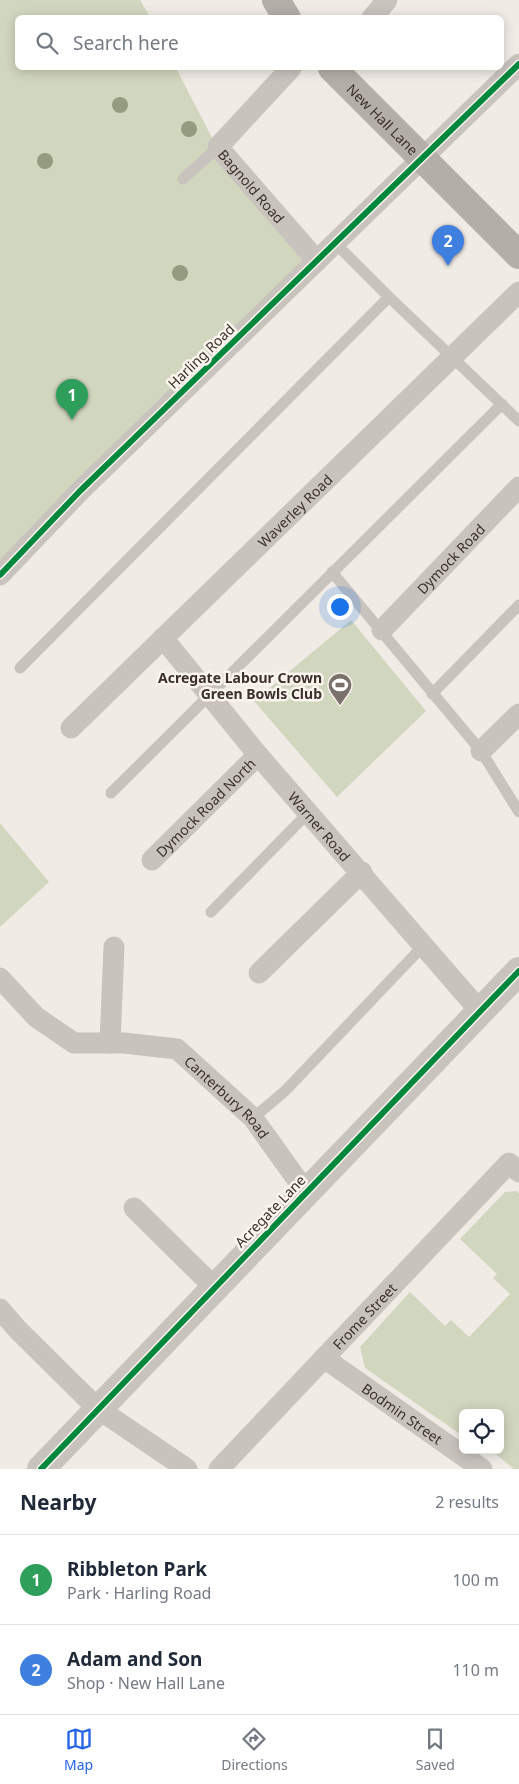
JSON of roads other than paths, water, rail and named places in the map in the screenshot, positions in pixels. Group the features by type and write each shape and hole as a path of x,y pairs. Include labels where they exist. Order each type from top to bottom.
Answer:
{"highway":[{"path":"276,0 285,15"},
{"name":"New Hall Lane","path":"334,70 515,243"}],"street":[{"path":"374,15 386,0"},
{"name":"Harling Road","path":"0,576 80,491 519,64"},
{"name":"Bagnold Road","path":"289,70 218,147 317,260"},
{"name":"Waverley Road","path":"71,728 519,292"},
{"name":"Dymock Road","path":"382,630 519,487"},
{"name":"Warner Road","path":"163,638 258,755 362,872 480,1011"},
{"path":"481,751 519,714"},
{"name":"Dymock Road North","path":"152,860 258,755"},
{"path":"259,973 362,872"},
{"path":"110,1043 114,947"},
{"name":"Acregate Lane","path":"41,1469 97,1408 519,971"},
{"name":"Canterbury Road","path":"0,978 36,1018 74,1043 110,1043 177,1049 253,1118 306,1192"},
{"name":"Frome Street","path":"219,1469 324,1358 514,1168"},
{"path":"134,1208 214,1287"},
{"path":"0,1309 18,1330 97,1408 187,1469"},
{"name":"Bodmin Street","path":"324,1358 482,1469"}],"lane":[{"path":"184,179 218,147"},
{"path":"335,243 519,421"},
{"path":"20,668 389,296"},
{"path":"111,793 502,404"},
{"path":"332,572 481,751 519,812"},
{"path":"432,694 519,605"},
{"path":"211,912 308,812"},
{"path":"253,1118 284,1091 424,945"}],"place":[{"name":"Adam and Son","path":"448,266"},
{"name":"Ribbleton Park","path":"72,420"},
{"name":"Acregate Labour Crown Green Bowls Club","path":"340,706"}]}
